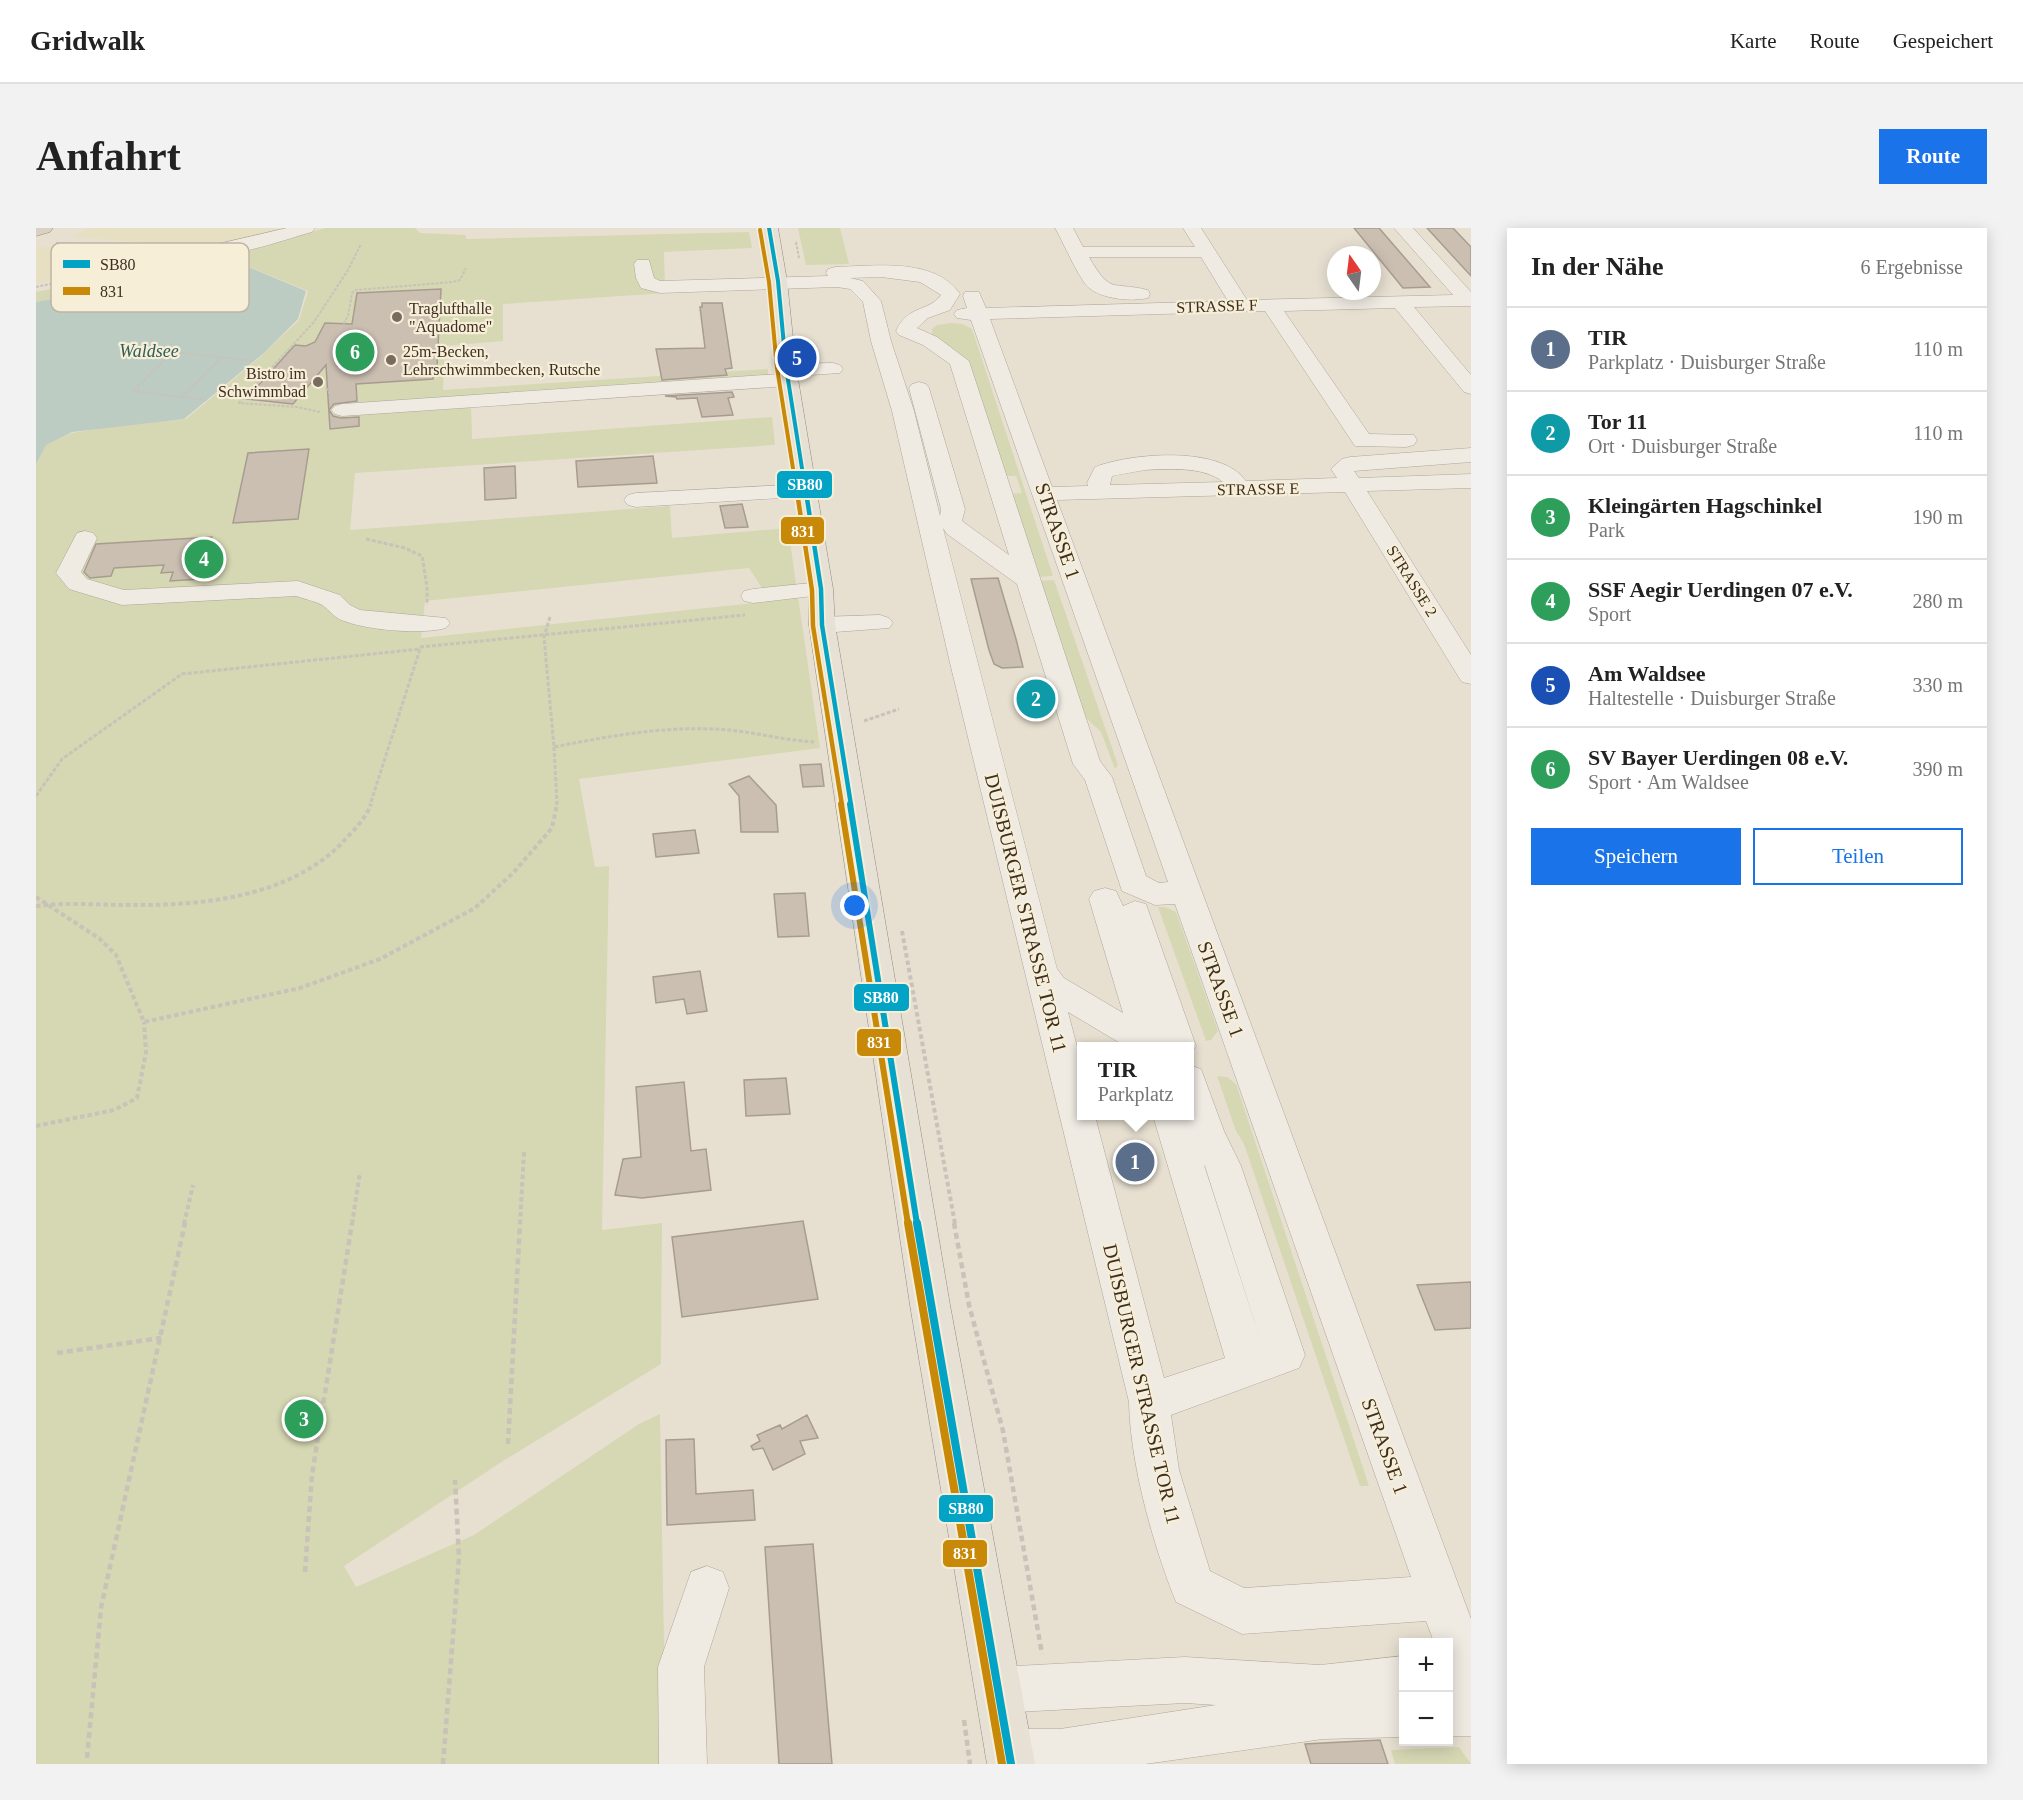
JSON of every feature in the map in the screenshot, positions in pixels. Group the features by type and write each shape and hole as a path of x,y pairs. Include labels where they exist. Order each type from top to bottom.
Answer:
{"main road":[{"path":"783,254 787,375 821,589 822,625 928,1294 1010,1758"}],"street":[{"path":"249,244 306,228"},
{"path":"1064,228 1095,285 1111,291 1131,292 1149,297 1161,308"},
{"path":"1192,228 1241,306"},
{"path":"1403,228 1469,300"},
{"path":"1076,252 1207,252"},
{"path":"643,264 648,284 660,287 783,254 837,280 856,285 864,291 877,283 889,280 916,282 927,286 932,292 932,298 914,322 911,361 953,509 950,521 955,529 1027,579"},
{"path":"783,254 815,273 897,272 923,275 942,284 951,294 943,306 914,322"},
{"path":"1381,286 1471,388"},
{"name":"DUISBURGER STRASSE TOR 11","path":"864,291 872,301 881,341 903,411 1077,1114"},
{"name":"STRASSE F","path":"971,308 1161,308 1469,300"},
{"path":"1270,305 1363,441 1471,440"},
{"name":"STRASSE 1","path":"971,308 1045,494 1440,1598 1461,1691"},
{"path":"914,322 930,341 959,361 1087,764 1098,777 1132,883 1155,894 1186,892"},
{"path":"342,410 787,375 833,369"},
{"path":"1353,486 1342,469 1350,464 1471,455"},
{"name":"STRASSE E","path":"1045,494 1471,481"},
{"name":"STRASSE 2","path":"1353,486 1471,676"},
{"path":"636,500 804,491"},
{"path":"85,538 68,573 78,584 122,598 298,588 331,600 341,610 353,616 383,621 432,623"},
{"path":"749,606 821,589"},
{"path":"822,625 880,623"},
{"path":"1105,899 1158,1042"},
{"path":"1135,912 1158,1042"},
{"path":"1041,972 1052,987 1152,1042"},
{"path":"1150,1402 1285,1355 1223,1166 1206,1132 1194,1095"},
{"name":"DUISBURGER STRASSE TOR 11","path":"1079,1120 1150,1402 1149,1424 1167,1500 1192,1586 1242,1611 1440,1598"},
{"path":"1172,1120 1248,1369"},
{"path":"683,1764 681,1667 707,1588"},
{"path":"998,1690 1185,1680 1323,1715 1399,1713"},
{"path":"1010,1758 1060,1753 1270,1703 1320,1688 1399,1680"}],"path":[{"path":"42,234 149,243"},
{"path":"297,407 239,403 314,322 348,270 361,244"},
{"path":"332,343 348,316 352,293 356,290 453,282 460,280 466,268"},
{"path":"36,287 51,282"},
{"path":"207,400 133,391 173,352 254,361"},
{"path":"182,397 221,357"},
{"path":"36,906 46,904 131,905 214,899 266,887 293,877 326,857 355,830 369,809 420,649 432,623 422,556 405,548 366,539"},
{"path":"36,796 62,759 182,674 544,637 749,606"},
{"path":"144,1022 300,988 380,959 475,908 513,873 552,828 558,801 544,637 550,616"},
{"path":"864,721 899,709"},
{"path":"862,710 867,733"},
{"path":"555,747 596,739 704,729 733,730 818,742"},
{"path":"36,897 100,939 116,955 144,1022 146,1052 137,1098 114,1110 36,1126"},
{"path":"900,920 969,1305 1003,1431 1047,1687"},
{"path":"508,1444 524,1152"},
{"path":"305,1572 312,1475 360,1172"},
{"path":"87,1758 101,1608 193,1185"},
{"path":"57,1353 161,1338"},
{"path":"443,1764 459,1558 454,1480"}],"shaded area":[{"path":"90,228 288,228 242,239 208,243 152,243 72,237"},
{"path":"36,247 51,247 51,281 36,284"}],"green space":[{"path":"325,228 415,228 420,233 465,235 467,239 749,232 752,248 664,252 665,293 503,304 503,341 445,346 443,390 768,369 769,385 471,405 472,439 772,417 775,445 355,473 350,530 670,506 672,538 788,528 820,748 579,779 595,867 609,866 602,1230 662,1223 661,1364 503,1461 344,1566 356,1587 474,1535 639,1424 660,1414 666,1764 36,1764 36,459 43,445 72,433 113,426 186,419 259,358 299,320 308,291 249,267 249,249","holes":["749,568 766,594 764,602 421,638 425,601"]},
{"path":"798,228 840,228 849,264 806,265"},
{"path":"51,289 51,299 36,302 36,292"},
{"path":"962,324 972,329 1053,576 1039,577 1011,494 1022,493 1016,476 1006,476 967,362 959,353 932,335 932,329 937,325"},
{"path":"1054,580 1118,765 1115,769 1101,732 1082,714 1039,581"},
{"path":"1158,907 1165,907 1176,912 1218,1031 1211,1040 1206,1041"},
{"path":"1217,1076 1227,1077 1236,1084 1369,1486 1360,1486 1244,1144 1236,1131"},
{"path":"1459,1747 1471,1764 1395,1764 1391,1750"}],"water":[{"name":"Waldsee","path":"249,267 306,291 298,319 264,353 184,419 72,432 46,445 36,464 36,302 51,299 51,312 249,312"}],"building":[{"path":"1354,228 1379,228 1430,287 1403,288 1381,261 1381,246 1369,246"},
{"path":"1427,228 1453,228 1471,247 1471,276"},
{"path":"441,289 437,366 433,367 433,379 356,384 357,401 334,404 329,410 333,416 341,418 359,417 359,426 330,429 326,365 293,404 246,399 295,345 306,346 315,342 325,323 352,324 357,293"},
{"path":"702,303 722,303 732,368 725,369 727,375 662,380 656,349 705,348 700,307"},
{"path":"732,392 734,397 728,398 733,415 702,417 697,398 677,399 665,396"},
{"path":"309,449 298,519 233,523 248,453"},
{"path":"653,456 657,483 578,487 576,461"},
{"path":"515,466 516,498 485,500 484,468"},
{"path":"742,504 748,527 725,528 720,506"},
{"path":"212,537 201,579 170,581 173,572 161,573 164,565 114,568 111,576 90,578 84,572 96,544"},
{"path":"998,578 1023,667 1002,668 994,664 989,650 971,579"},
{"path":"821,764 824,786 803,787 800,765"},
{"path":"749,776 776,805 778,832 741,832 739,796 729,784"},
{"path":"695,830 699,853 656,857 653,834"},
{"path":"805,893 809,936 778,937 774,894"},
{"path":"700,971 707,1011 687,1014 684,999 656,1003 653,977"},
{"path":"786,1078 790,1114 746,1116 744,1080"},
{"path":"684,1082 691,1151 706,1149 711,1190 642,1198 615,1195 623,1159 641,1157 636,1087"},
{"path":"803,1221 818,1299 682,1317 672,1237"},
{"path":"1471,1282 1471,1328 1435,1330 1417,1285"},
{"path":"807,1415 818,1438 800,1441 805,1454 773,1470 763,1448 753,1450 751,1446 760,1441 757,1435 780,1425 782,1429"},
{"path":"694,1439 696,1494 753,1490 755,1520 667,1525 666,1440"},
{"path":"813,1544 832,1764 779,1764 765,1547"},
{"path":"1380,1740 1388,1764 1311,1764 1305,1744"}],"transit line":[{"name":"SB80","path":"769,228 778,281 786,367 821,589 822,625 930,1305 1011,1764"},
{"name":"831","path":"760,230 769,282 777,368 812,590 813,626 921,1306 1002,1764"}],"place":[{"name":"Traglufthalle \"Aquadome\"","path":"397,317"},
{"name":"SV Bayer Uerdingen 08 e.V.","path":"355,352"},
{"name":"Am Waldsee","path":"797,358"},
{"name":"25m-Becken, Lehrschwimmbecken, Rutsche","path":"391,360"},
{"name":"Bistro im Schwimmbad","path":"318,382"},
{"name":"SSF Aegir Uerdingen 07 e.V.","path":"204,559"},
{"name":"Tor 11","path":"1036,699"},
{"name":"TIR","path":"1135,1162"},
{"name":"Kleingärten Hagschinkel","path":"304,1419"}]}
